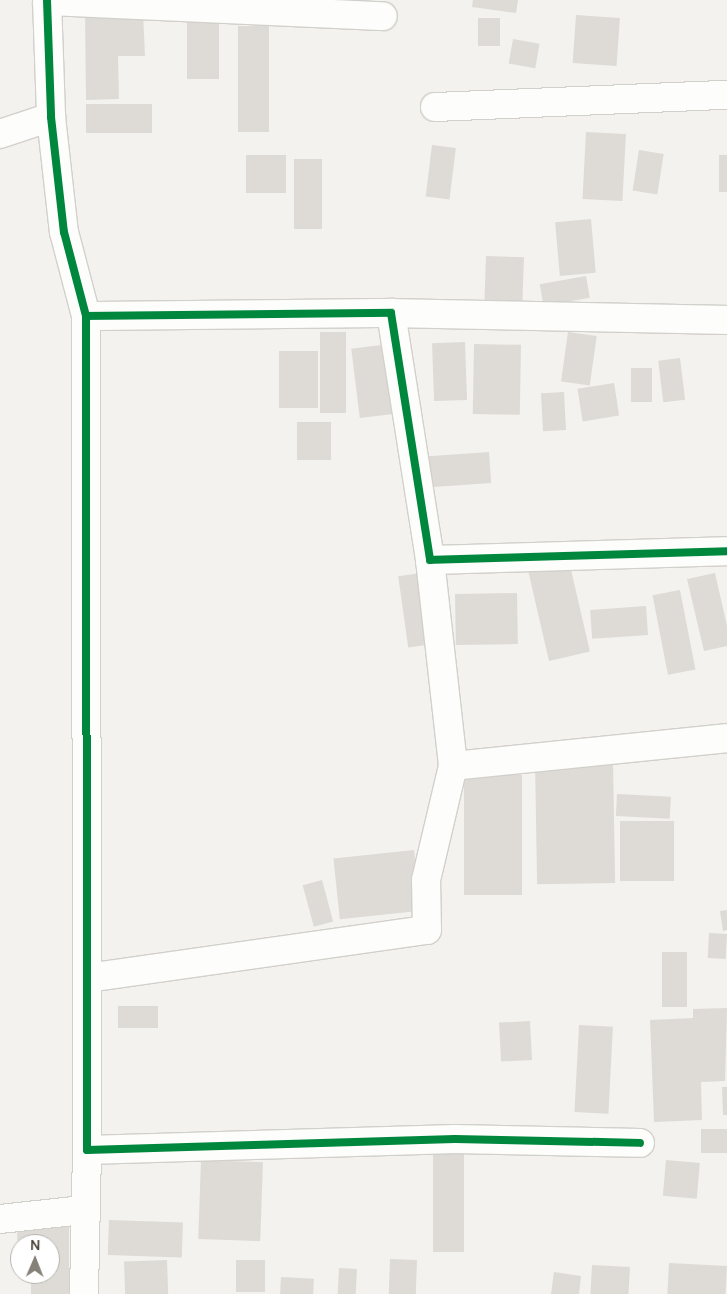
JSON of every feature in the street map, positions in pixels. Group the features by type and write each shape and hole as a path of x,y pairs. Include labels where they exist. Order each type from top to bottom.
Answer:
{"street":[{"path":"84,1294 83,1210 87,1150 88,978 86,316 64,232 51,117 47,0 383,16"},
{"path":"435,107 727,95"},
{"path":"0,134 51,117"},
{"path":"86,316 391,313 727,320"},
{"path":"88,978 427,930 426,880 453,766 430,560 391,313"},
{"path":"430,560 727,551"},
{"path":"453,766 727,738"},
{"path":"87,1150 455,1139 640,1143"},
{"path":"0,1219 83,1210"}],"building":[{"path":"473,0 518,0 516,13 472,7"},
{"path":"143,12 145,56 118,56 119,99 86,100 85,13"},
{"path":"576,15 620,18 617,66 573,63"},
{"path":"478,18 500,18 500,46 478,46"},
{"path":"187,21 219,21 219,79 187,79"},
{"path":"238,26 269,26 269,132 238,132"},
{"path":"513,39 540,44 535,68 509,64"},
{"path":"86,104 152,104 152,133 86,133"},
{"path":"586,132 626,134 622,201 582,199"},
{"path":"432,145 456,148 449,200 426,197"},
{"path":"639,150 664,154 657,194 633,190"},
{"path":"246,155 286,155 286,193 246,193"},
{"path":"719,155 727,155 727,192 719,192"},
{"path":"294,159 322,159 322,229 294,229"},
{"path":"591,219 596,273 560,276 555,222"},
{"path":"486,256 524,257 522,305 484,304"},
{"path":"586,276 590,298 544,306 540,284"},
{"path":"320,332 346,332 346,413 320,413"},
{"path":"568,332 597,336 590,386 561,382"},
{"path":"465,342 467,400 434,401 432,343"},
{"path":"389,344 398,413 360,418 351,349"},
{"path":"474,344 521,345 520,415 473,414"},
{"path":"279,351 318,351 318,408 279,408"},
{"path":"680,358 685,400 663,402 658,361"},
{"path":"631,368 652,368 652,402 631,402"},
{"path":"614,383 619,416 583,421 577,389"},
{"path":"564,392 566,430 543,431 541,393"},
{"path":"297,422 331,422 331,460 297,460"},
{"path":"489,452 491,483 430,487 428,456"},
{"path":"569,561 590,652 549,661 528,570"},
{"path":"421,573 431,644 408,648 398,576"},
{"path":"715,573 727,626 727,646 704,651 687,579"},
{"path":"680,590 695,670 668,675 653,595"},
{"path":"517,593 518,644 456,645 455,594"},
{"path":"646,606 648,635 592,639 590,610"},
{"path":"613,761 615,883 537,884 535,762"},
{"path":"464,775 522,775 522,895 464,895"},
{"path":"617,794 671,797 670,819 616,816"},
{"path":"620,821 674,821 674,881 620,881"},
{"path":"414,850 420,911 340,919 333,858"},
{"path":"322,880 333,922 314,927 303,885"},
{"path":"727,910 727,930 723,931 720,911"},
{"path":"709,933 727,934 726,959 708,958"},
{"path":"662,952 687,952 687,1007 662,1007"},
{"path":"118,1006 158,1006 158,1028 118,1028"},
{"path":"727,1008 725,1081 701,1082 702,1120 654,1122 650,1020 693,1018 693,1009"},
{"path":"530,1021 532,1060 501,1062 499,1023"},
{"path":"579,1025 613,1027 608,1114 574,1112"},
{"path":"722,1087 727,1087 727,1115 723,1115"},
{"path":"701,1129 727,1129 727,1153 701,1153"},
{"path":"433,1152 464,1152 464,1252 433,1252"},
{"path":"201,1160 263,1162 260,1241 198,1239"},
{"path":"666,1160 700,1163 697,1199 663,1196"},
{"path":"109,1220 183,1223 182,1258 108,1255"},
{"path":"17,1227 69,1227 69,1294 31,1294 31,1284 60,1284 60,1234 17,1234"},
{"path":"390,1259 417,1260 416,1294 389,1294"},
{"path":"167,1260 168,1294 125,1294 124,1262"},
{"path":"236,1260 265,1260 265,1292 236,1292"},
{"path":"669,1263 727,1266 725,1294 667,1294"},
{"path":"592,1265 630,1267 629,1294 590,1294"},
{"path":"339,1268 357,1269 356,1294 338,1294"},
{"path":"554,1272 581,1276 579,1294 551,1294"},
{"path":"281,1277 314,1279 313,1294 280,1294"}],"cycle path":[{"path":"47,0 51,117 64,232 86,316 391,313 430,560 727,551"},
{"path":"86,316 87,1150 455,1139 640,1143"}]}
